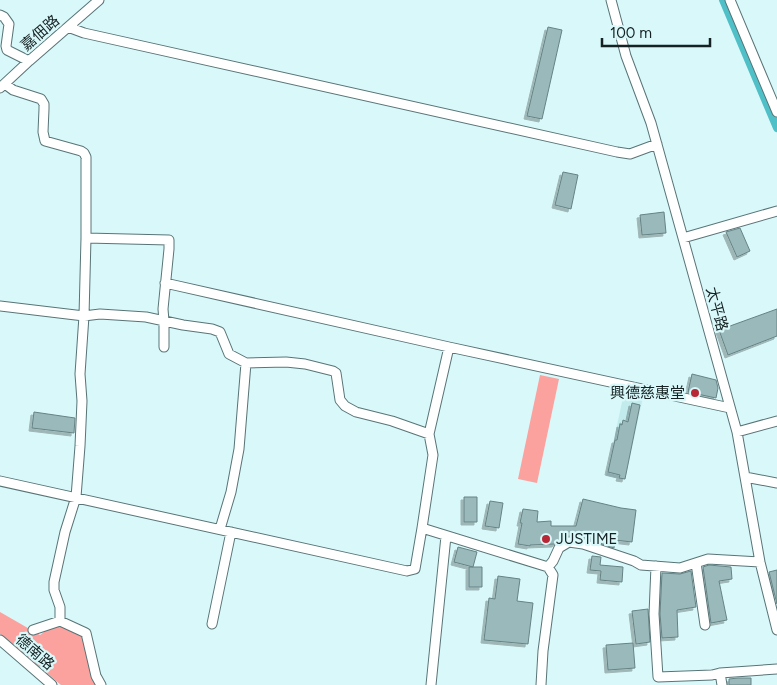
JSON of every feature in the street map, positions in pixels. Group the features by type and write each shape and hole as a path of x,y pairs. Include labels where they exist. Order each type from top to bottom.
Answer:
{"street":[{"name":"嘉佃路","path":"3,86 29,60 99,0"},
{"name":"太平路","path":"611,0 626,56 651,123 730,408 745,477 760,562 777,630"},
{"path":"730,0 777,112"},
{"path":"0,15 9,24 7,50 29,60"},
{"path":"68,27 84,33 617,152 630,154 657,144"},
{"path":"3,86 41,99 44,104 43,132 45,142 81,150 86,158 86,238 80,374 82,401 80,446 76,497 54,582 54,590 60,607 60,621"},
{"path":"683,238 777,211"},
{"path":"86,238 169,240 162,309 164,347"},
{"path":"165,283 730,408"},
{"path":"0,306 84,316 100,314 146,316 183,325 212,329 220,332 229,354 246,363 286,362 333,371 336,373 338,380 340,400 345,406 356,412 392,421 430,434"},
{"path":"0,480 408,571 415,569 433,456 430,434 449,347"},
{"path":"220,529 231,492 239,449 246,363"},
{"path":"736,432 777,421"},
{"path":"745,477 777,483"},
{"path":"422,528 548,567 554,575 543,651 541,685"},
{"path":"212,624 231,532"},
{"path":"431,685 446,536"},
{"path":"548,567 554,561 559,548 569,542 583,544 641,565 680,568 708,559 760,562"},
{"path":"696,563 705,625"},
{"path":"656,566 654,614 658,677 712,675 777,669"},
{"path":"33,630 60,621 86,633 96,676 102,685"},
{"name":"德南路","path":"0,640 52,685"},
{"path":"720,673 722,685"}],"shaded area":[{"path":"540,375 559,379 537,483 518,479"},
{"path":"624,393 643,397 625,480 606,476"},
{"path":"0,612 40,635 60,620 88,629 102,685 61,685 0,634"}],"building":[{"path":"548,27 562,30 542,119 527,116"},
{"path":"563,172 578,175 571,209 555,205"},
{"path":"664,212 666,233 642,235 640,215"},
{"path":"740,228 750,251 737,257 726,232"},
{"path":"777,309 777,336 728,355 719,330"},
{"path":"692,374 716,380 718,388 716,398 688,392"},
{"path":"632,403 640,405 625,479 619,478 620,475 608,472 620,424 622,425 623,420 628,422"},
{"path":"34,412 75,418 74,433 32,428"},
{"path":"464,497 477,497 477,522 464,522"},
{"path":"583,499 636,510 632,542 615,540 614,548 585,538 570,536 564,537 555,544 530,546 518,544 523,509 538,511 537,522 551,521 551,526 576,526"},
{"path":"490,501 503,503 499,528 485,526"},
{"path":"458,547 477,552 473,567 454,562"},
{"path":"592,556 601,557 600,565 623,567 622,582 600,580 601,571 590,570"},
{"path":"709,565 731,567 732,579 719,581 727,620 711,623 703,567"},
{"path":"469,567 482,567 482,587 469,587"},
{"path":"777,570 777,604 769,572"},
{"path":"691,571 696,607 677,610 678,637 662,638 660,614 662,573 680,574"},
{"path":"498,576 520,579 517,601 533,603 528,644 484,640 489,598 495,599"},
{"path":"648,609 650,642 636,644 632,611"},
{"path":"633,643 635,668 608,670 606,645"},
{"path":"751,678 751,685 729,685 729,679"}],"waterway":[{"path":"723,0 777,128"}],"place":[{"name":"興德慈惠堂","path":"695,393"},
{"name":"JUSTIME","path":"546,539"}]}
